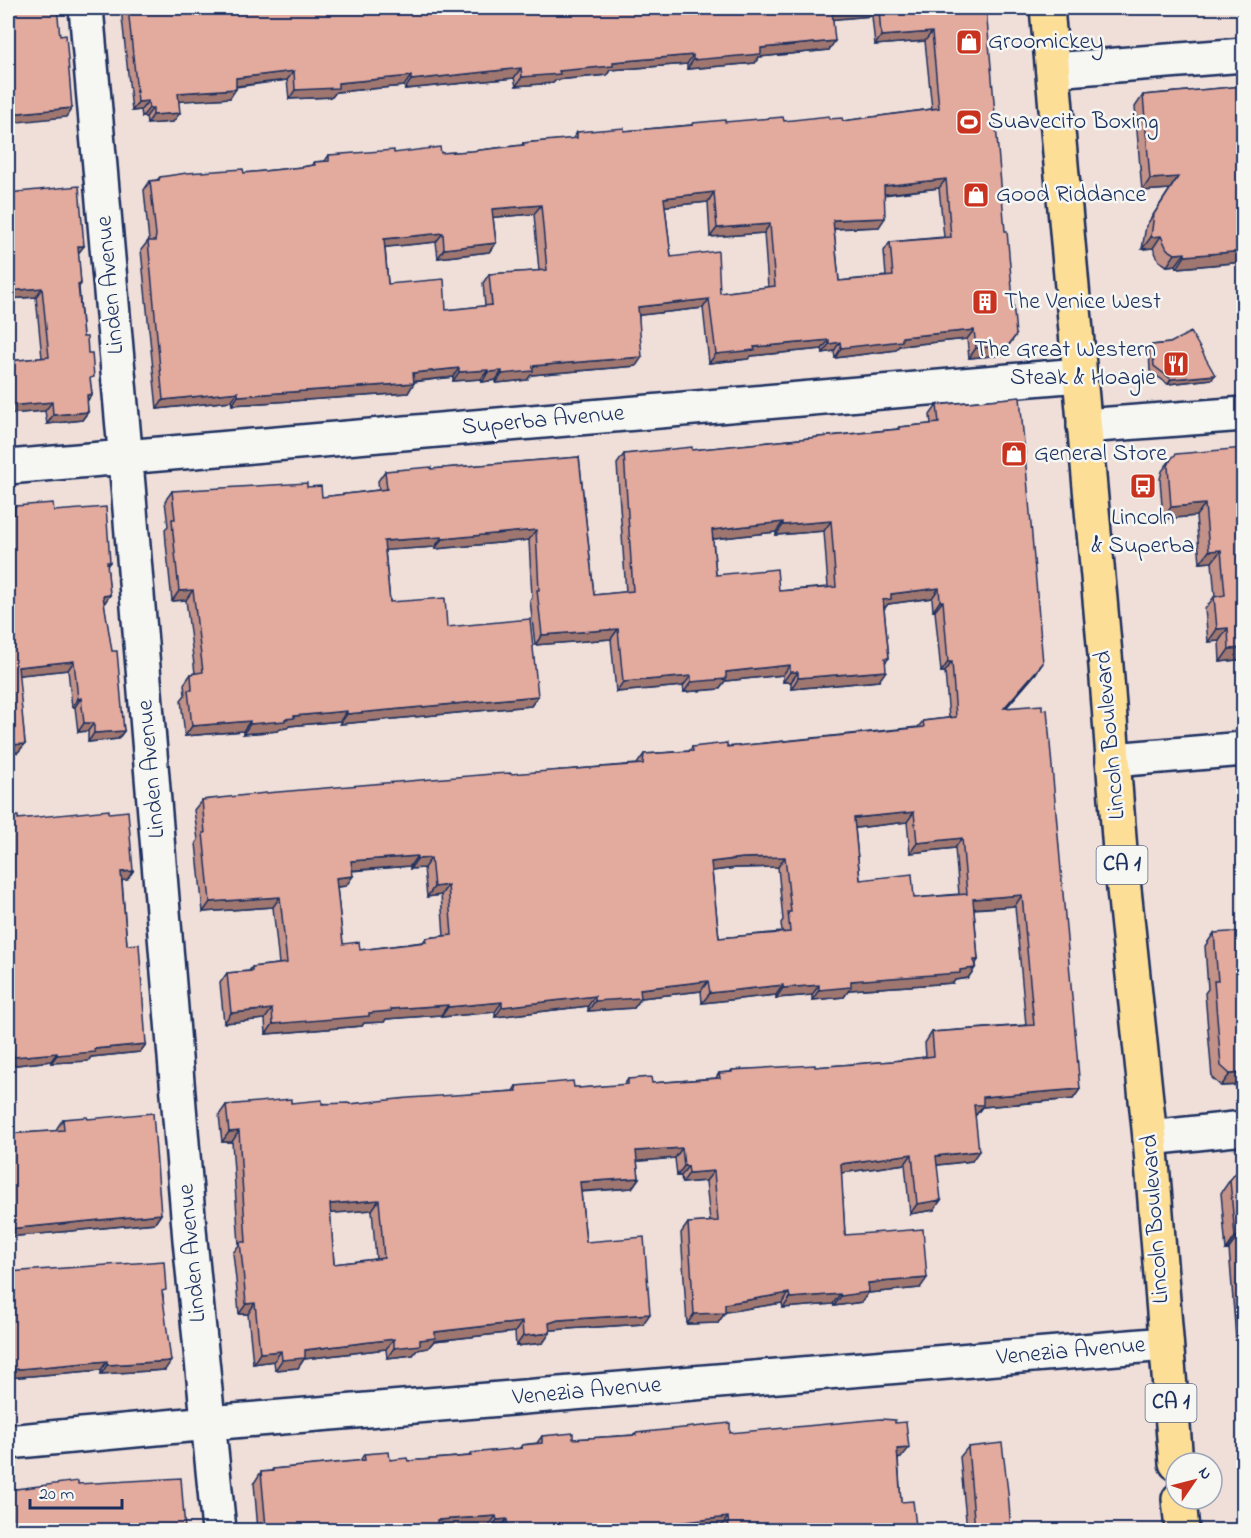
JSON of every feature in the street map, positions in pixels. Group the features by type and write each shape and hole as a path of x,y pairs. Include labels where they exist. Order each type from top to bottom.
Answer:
{"highway":[{"name":"Lincoln Boulevard","path":"1047,8 1126,907 1150,1138 1175,1451"},
{"path":"1180,1511 1182,1530"}],"street":[{"name":"Linden Avenue","path":"86,8 126,456 190,1240 219,1530"},
{"path":"1053,70 1244,55"},
{"name":"Superba Avenue","path":"8,467 1079,375"},
{"path":"1084,426 1244,414"},
{"path":"1113,760 1244,749"},
{"path":"1150,1138 1244,1128"},
{"name":"Venezia Avenue","path":"8,1442 209,1423 1166,1344"}],"building":[{"path":"8,8 57,8 60,36 66,35 72,108 8,114"},
{"path":"128,8 868,8 832,11 835,41 761,48 761,54 693,60 693,55 613,62 613,66 522,77 521,68 411,80 411,76 338,83 338,88 295,90 294,71 236,78 236,89 178,93 180,113 153,115 153,108 149,108 148,101 138,102"},
{"path":"879,8 986,8 1016,335 1008,346 976,348 974,330 902,337 902,341 841,348 840,342 829,344 829,340 754,347 755,350 716,354 709,299 638,307 642,357 533,366 533,371 502,374 502,371 488,372 488,370 459,372 459,368 413,373 414,383 238,396 238,392 163,400 148,241 155,241 156,235 150,181 187,173 243,169 244,173 302,167 315,165 314,162 329,161 329,155 394,150 394,153 440,147 441,153 472,151 577,138 577,132 624,128 624,131 725,120 725,122 783,117 784,121 829,116 829,119 842,118 843,121 939,108 932,32 881,36","holes":["946,179 951,237 890,242 893,276 839,281 833,220 885,218 884,186","714,192 717,228 770,224 775,286 720,293 718,251 671,257 664,198","541,205 547,270 489,274 492,305 446,310 444,279 388,284 384,239 443,233 444,249 496,243 492,209"]},
{"path":"1244,86 1244,251 1185,256 1185,253 1175,254 1167,249 1161,236 1151,237 1154,214 1178,177 1150,179 1143,95"},
{"path":"79,186 84,246 78,246 81,284 78,284 83,337 87,337 88,353 92,353 94,377 90,378 92,394 87,395 88,412 53,415 52,402 8,406 8,361 49,357 42,288 8,291 8,193"},
{"name":"The Great Western Steak & Hoagie","path":"1191,332 1215,375 1171,379 1154,366 1152,345 1170,343"},
{"path":"1020,397 1043,663 1004,708 1042,705 1042,710 1047,709 1080,1089 983,1097 983,1105 974,1105 979,1151 936,1156 941,1200 917,1204 912,1154 841,1164 845,1235 923,1229 927,1278 868,1283 869,1292 841,1296 840,1294 790,1298 789,1293 725,1304 725,1313 694,1314 688,1223 718,1221 714,1171 689,1173 688,1166 684,1166 682,1148 636,1151 639,1178 580,1182 586,1242 644,1237 650,1314 558,1320 549,1323 550,1333 523,1336 522,1322 435,1332 435,1338 420,1340 420,1345 394,1348 394,1339 305,1350 305,1358 282,1360 281,1351 260,1353 255,1303 246,1304 240,1242 246,1242 239,1131 229,1132 226,1105 291,1099 291,1103 322,1100 322,1104 350,1104 517,1091 516,1086 573,1081 574,1087 579,1088 628,1084 628,1079 651,1077 652,1083 720,1078 719,1073 732,1072 732,1070 815,1065 815,1067 934,1056 932,1032 1034,1025 1022,895 973,899 978,960 974,960 975,968 960,970 960,973 851,981 851,987 819,990 819,985 783,988 783,985 710,993 708,981 640,989 641,998 595,1001 595,996 502,1007 502,1002 391,1009 391,1011 369,1013 369,1016 273,1024 272,1009 231,1013 227,973 252,971 252,967 287,963 280,897 210,902 202,800 492,774 643,764 644,754 693,751 692,747 727,743 727,747 924,727 923,721 956,717 952,662 948,662 943,601 940,601 939,588 891,594 891,599 883,600 889,658 885,658 886,671 798,678 798,672 790,672 790,665 726,672 726,679 691,682 691,676 623,682 618,629 542,635 537,590 539,590 536,530 442,539 442,537 384,541 390,602 445,598 447,627 530,619 538,696 347,714 347,711 294,716 285,721 250,724 250,721 192,726 188,690 192,690 191,674 203,672 193,590 179,591 172,519 175,519 172,491 307,483 307,487 321,486 322,497 387,489 385,471 579,457 594,595 633,591 624,454 692,447 692,450 939,423 937,405","holes":["831,521 836,587 779,591 777,569 716,575 712,530 783,522 783,525","914,812 917,843 962,838 967,894 914,898 912,874 860,880 854,818","417,856 417,859 431,858 434,887 448,885 452,935 426,938 426,942 360,950 359,942 343,944 336,878 353,876 351,861","785,857 791,912 788,912 790,932 719,938 711,862 743,858","379,1200 384,1258 334,1264 330,1204"]},
{"path":"1244,448 1244,648 1229,649 1228,628 1217,629 1214,597 1225,595 1221,550 1209,551 1205,504 1171,507 1168,466 1176,454"},
{"path":"53,503 54,511 106,507 110,595 103,596 112,651 117,651 124,731 94,733 94,723 84,723 81,698 78,699 74,661 18,667 25,744 8,745 8,515 15,514 15,506"},
{"path":"109,810 109,813 128,811 133,871 121,872 127,945 139,944 146,1044 94,1049 95,1052 14,1057 13,1051 8,1052 8,817 18,816 18,819"},
{"path":"1244,931 1244,1073 1230,1074 1221,1066 1214,981 1218,981 1214,933"},
{"path":"153,1113 161,1214 8,1229 8,1134 64,1130 63,1119"},
{"path":"1244,1165 1244,1310 1238,1236 1235,1237 1230,1180"},
{"path":"164,1261 166,1290 162,1291 171,1361 107,1365 107,1361 8,1370 8,1272"},
{"path":"881,1419 895,1420 895,1423 906,1422 909,1448 897,1449 901,1502 913,1501 916,1526 913,1526 914,1530 729,1530 728,1517 677,1523 677,1525 667,1526 668,1530 508,1530 507,1519 497,1520 496,1516 437,1520 437,1530 281,1530 280,1526 266,1527 261,1472 273,1471 273,1469 365,1460 364,1454 389,1452 390,1460 407,1458 408,1461 471,1456 471,1453 522,1448 522,1445 542,1443 542,1436 573,1433 573,1439 636,1435 636,1433 730,1423 730,1433"},
{"path":"1002,1443 1011,1530 975,1530 968,1447"},
{"path":"181,1478 185,1530 8,1530 8,1490 78,1481 78,1484"}],"place":[{"name":"Groomickey","path":"969,42"},
{"name":"Suavecito Boxing","path":"969,122"},
{"name":"Good Riddance","path":"976,195"},
{"name":"The Venice West","path":"985,302"},
{"name":"The Great Western Steak & Hoagie","path":"1176,364"},
{"name":"General Store","path":"1014,454"},
{"name":"Lincoln & Superba","path":"1143,486"}]}
